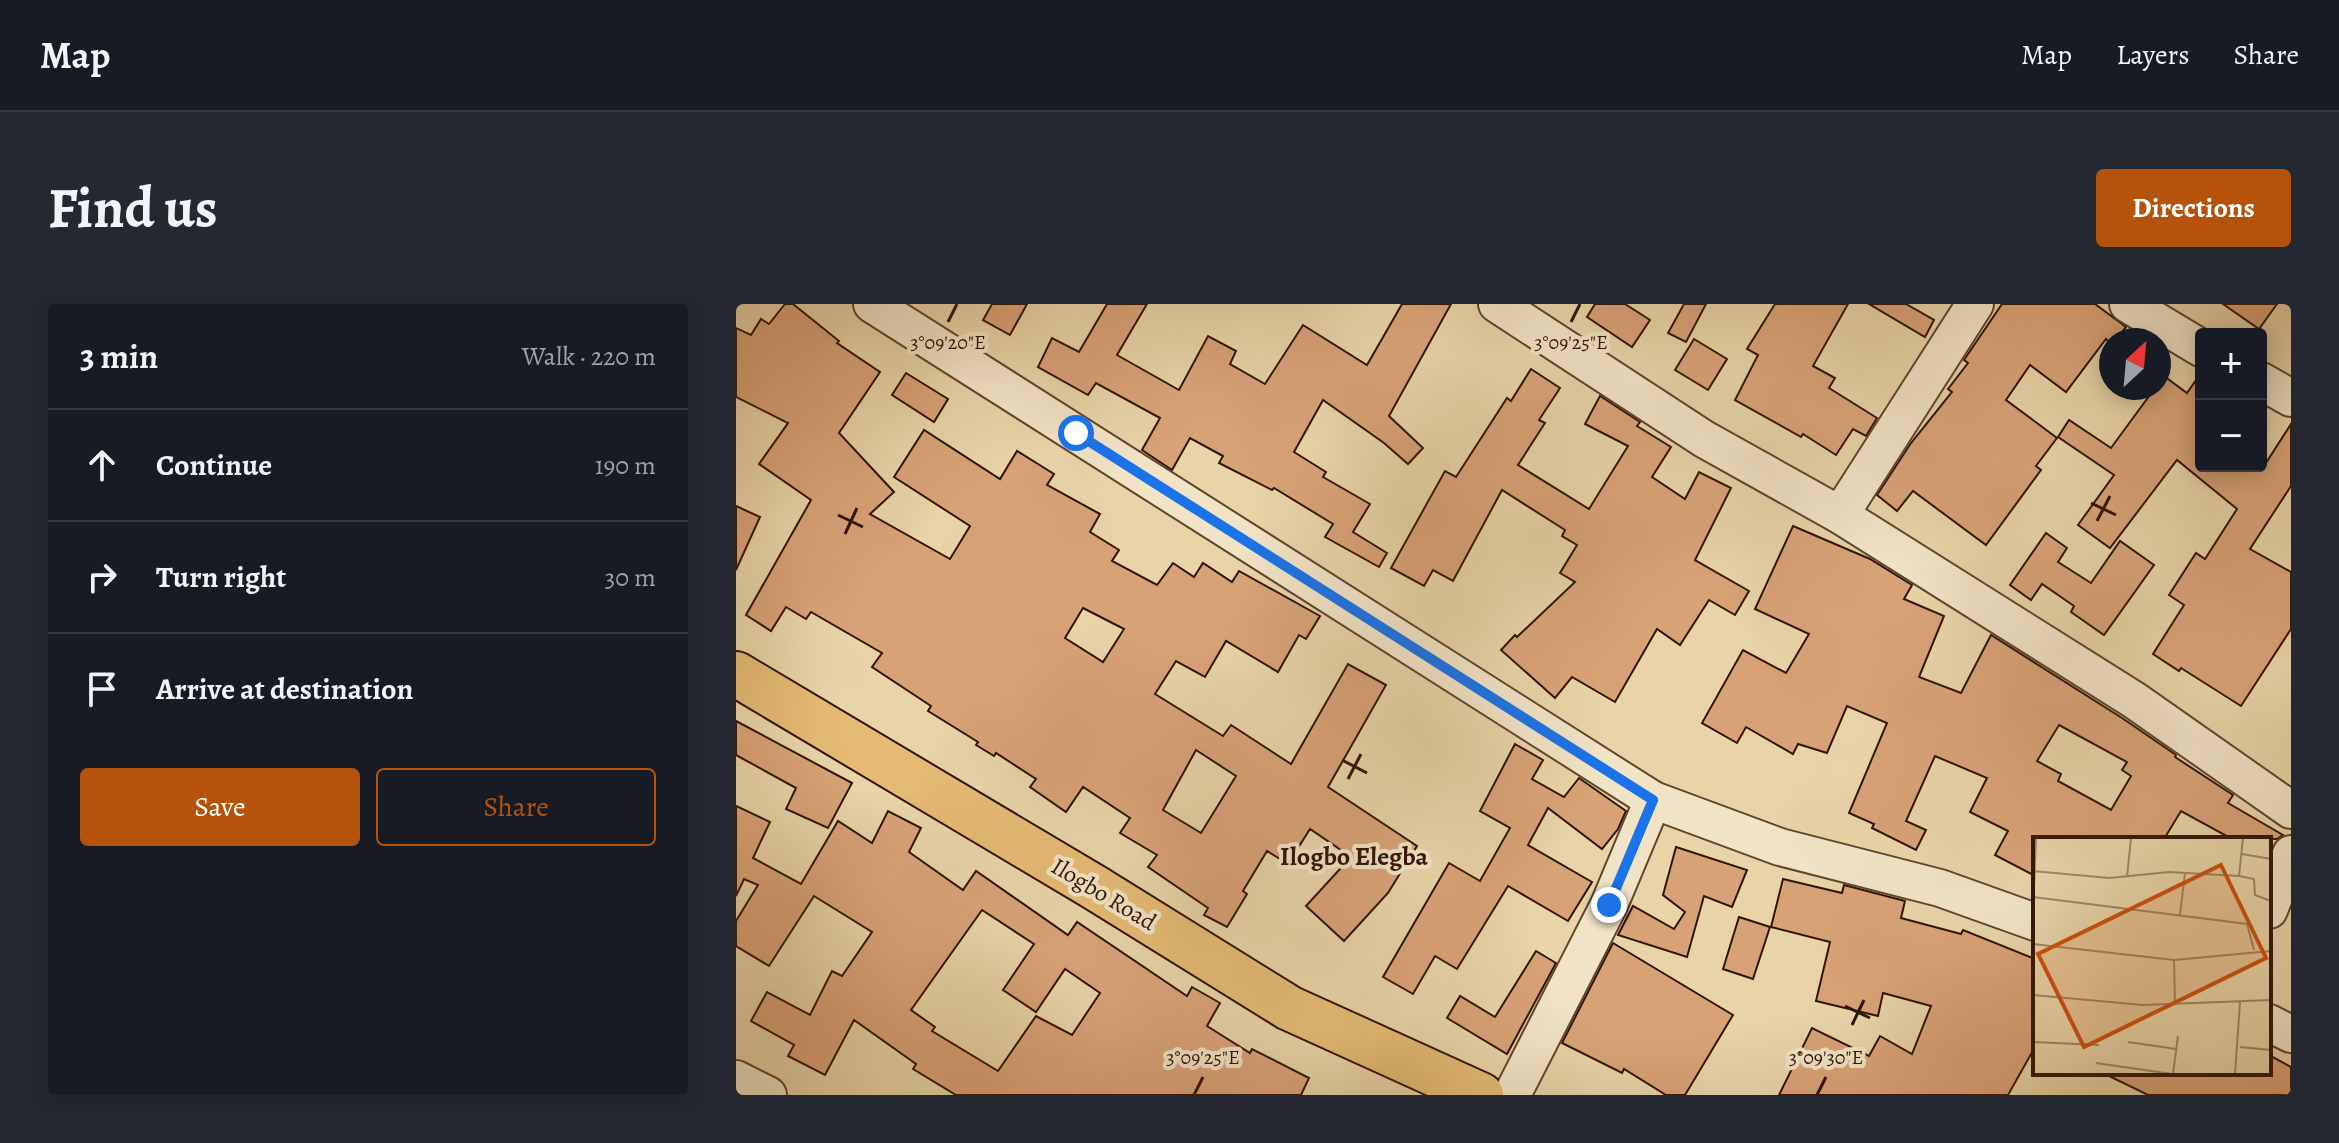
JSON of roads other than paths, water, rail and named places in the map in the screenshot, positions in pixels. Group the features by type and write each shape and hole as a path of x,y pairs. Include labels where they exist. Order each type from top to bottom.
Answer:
{"main road":[{"name":"Ilogbo Road","path":"736,674 1094,887 1289,1008 1481,1095"}],"street":[{"path":"872,304 1653,800 1780,847 1940,888 2033,921"},
{"path":"1497,304 1704,439 1840,515 2134,700 2291,810"},
{"path":"1840,515 1975,304"},
{"path":"2128,304 2195,344"},
{"path":"2267,384 2291,398"},
{"path":"1512,1095 1609,905 1653,800"},
{"path":"2271,905 2291,854"},
{"path":"2271,1024 2291,1034"},
{"path":"736,1079 768,1095"}],"district":[{"name":"Ilogbo Elegba","path":"1354,856"}]}
